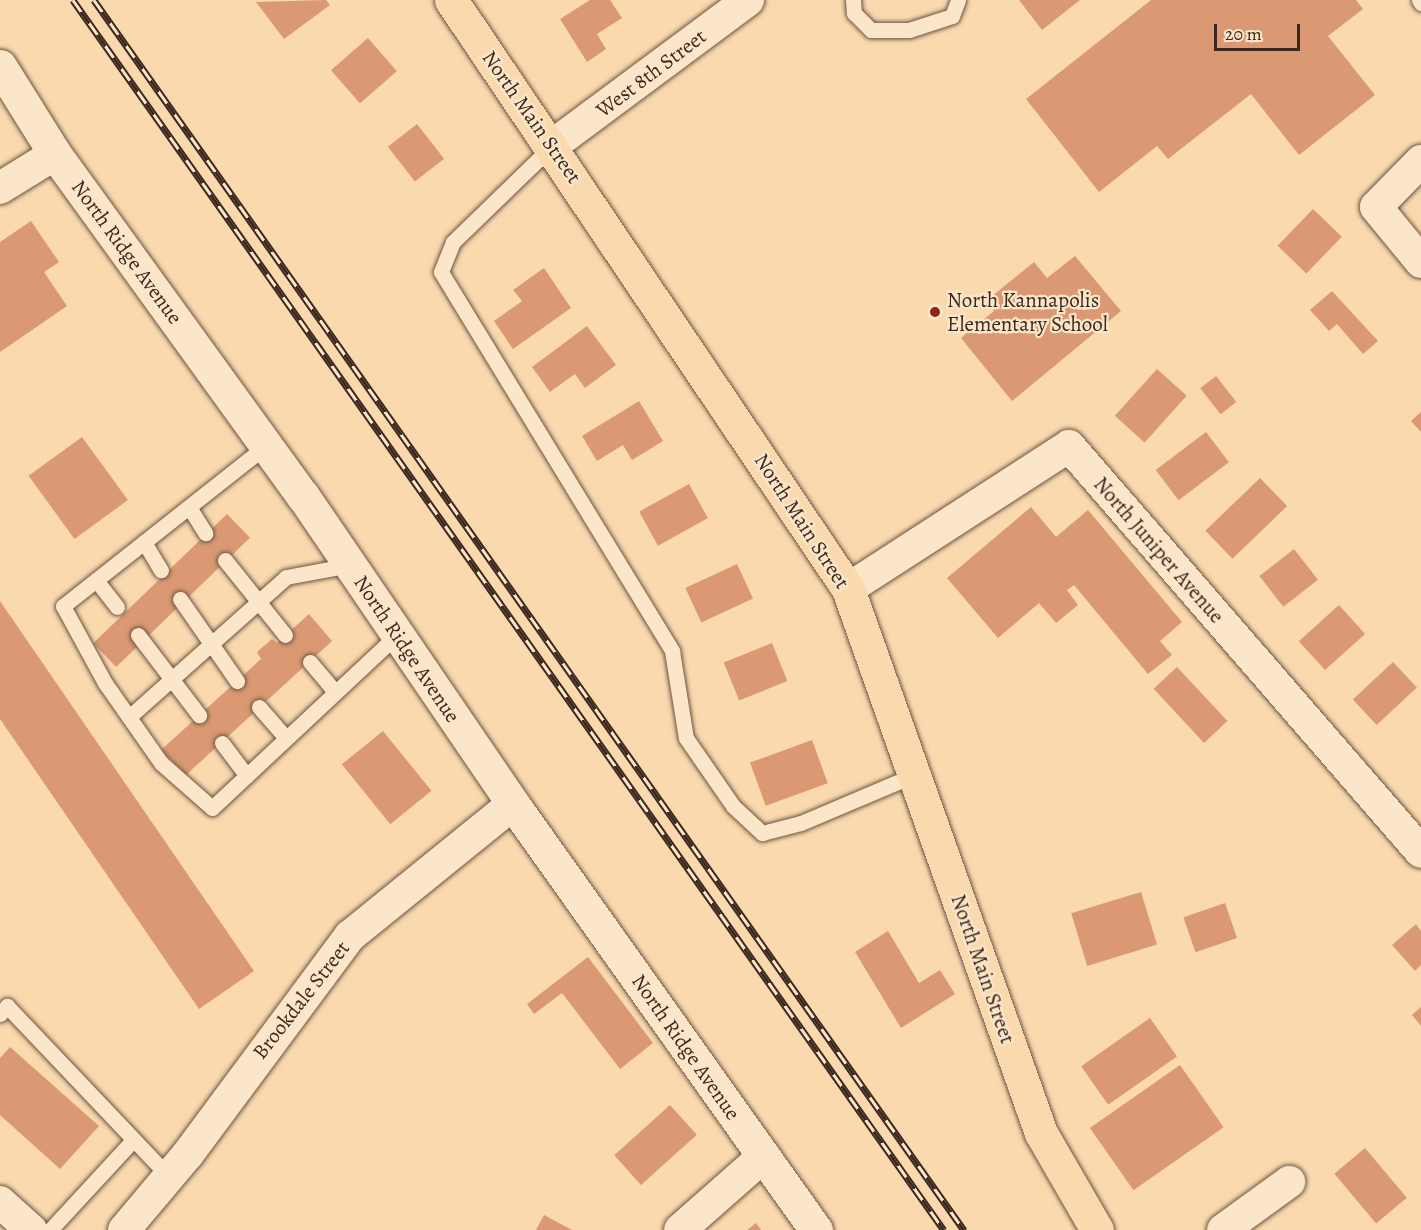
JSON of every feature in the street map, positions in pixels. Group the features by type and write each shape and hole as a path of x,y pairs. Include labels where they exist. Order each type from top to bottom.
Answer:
{"main road":[{"name":"North Main Street","path":"451,0 553,146 848,589 1041,1133 1097,1230"}],"street":[{"name":"West 8th Street","path":"553,146 748,0"},
{"name":"North Ridge Avenue","path":"0,66 56,154 267,445 513,804 816,1230"},
{"path":"0,188 56,154"},
{"path":"1421,161 1376,207 1421,262"},
{"name":"North Juniper Avenue","path":"848,589 1069,446 1421,852"},
{"name":"Brookdale Street","path":"124,1230 169,1177 350,936 513,804"},
{"path":"680,1230 764,1156"},
{"path":"1223,1230 1289,1182"},
{"path":"0,1202 31,1230"}],"lane":[{"path":"853,0 854,14 871,30 909,30 952,16 958,0"},
{"path":"553,146 453,242 441,272 672,651 686,738 733,806 762,833 801,823 914,775"},
{"path":"267,445 63,606 129,717 161,763 212,808 398,634"},
{"path":"189,507 205,533"},
{"path":"144,542 161,570"},
{"path":"225,560 285,636"},
{"path":"129,717 286,577 350,565"},
{"path":"96,580 117,607"},
{"path":"180,599 237,681"},
{"path":"138,635 199,715"},
{"path":"310,662 334,692"},
{"path":"259,707 286,738"},
{"path":"222,743 247,776"},
{"path":"3,1010 169,1177"},
{"path":"50,1230 133,1140"}],"building":[{"path":"326,0 330,5 284,39 256,2"},
{"path":"590,0 610,0 622,18 597,34 606,49 587,62 560,19"},
{"path":"1019,0 1080,0 1042,30"},
{"path":"1151,0 1356,0 1363,9 1328,36 1375,95 1299,155 1251,94 1168,159 1157,146 1099,192 1026,99"},
{"path":"368,38 397,71 360,103 331,70"},
{"path":"417,124 444,159 415,181 388,147"},
{"path":"1313,209 1342,237 1306,273 1278,246"},
{"path":"31,221 59,262 44,272 67,306 0,352 0,242"},
{"path":"1075,256 1121,311 1012,401 961,338 994,311 986,301 1034,262 1047,278"},
{"path":"544,268 571,308 513,349 494,321 522,301 513,290"},
{"path":"1332,291 1378,341 1363,354 1337,324 1329,331 1310,310"},
{"path":"587,326 616,365 585,388 575,374 550,392 532,367"},
{"path":"1157,369 1187,396 1145,443 1115,416"},
{"path":"1216,376 1236,402 1221,414 1200,388"},
{"path":"639,401 663,441 632,460 623,445 597,461 582,436"},
{"path":"1421,412 1421,432 1411,421"},
{"path":"1206,432 1229,462 1179,500 1156,470"},
{"path":"82,437 128,500 74,539 29,476"},
{"path":"1260,478 1287,506 1232,559 1205,531"},
{"path":"689,484 708,518 658,546 639,512"},
{"path":"1031,507 1056,537 1088,510 1182,622 1160,641 1172,655 1148,674 1074,585 1067,590 1078,605 1056,623 1039,603 998,638 947,578"},
{"path":"227,514 250,538 116,667 93,643"},
{"path":"1294,549 1318,580 1283,607 1259,576"},
{"path":"737,564 753,598 701,623 685,588"},
{"path":"0,601 254,971 199,1009 0,719"},
{"path":"1339,605 1365,634 1325,670 1299,641"},
{"path":"309,614 332,641 186,775 161,750 261,659 257,652 272,639 277,643"},
{"path":"772,643 787,681 739,700 724,662"},
{"path":"1393,662 1417,688 1377,725 1353,700"},
{"path":"1177,667 1227,721 1204,743 1154,689"},
{"path":"383,731 431,791 390,824 342,764"},
{"path":"812,740 828,783 766,806 750,763"},
{"path":"1141,892 1157,945 1087,966 1071,913"},
{"path":"1225,903 1237,938 1195,952 1183,917"},
{"path":"1416,924 1421,931 1421,965 1415,971 1392,945"},
{"path":"888,931 919,983 940,970 955,994 901,1028 855,952"},
{"path":"588,957 653,1043 620,1069 562,993 534,1014 527,1004"},
{"path":"1421,1007 1421,1026 1412,1015"},
{"path":"1150,1018 1177,1057 1108,1105 1081,1066"},
{"path":"10,1047 99,1126 60,1169 0,1115 0,1058"},
{"path":"1180,1065 1224,1127 1133,1190 1090,1128"},
{"path":"670,1105 697,1135 641,1185 614,1155"},
{"path":"1365,1148 1407,1198 1376,1224 1334,1174"},
{"path":"544,1215 572,1230 536,1230"},
{"path":"756,1223 761,1230 747,1230"}],"railway":[{"path":"73,0 944,1230"},
{"path":"94,0 964,1230"}],"place":[{"name":"North Kannapolis Elementary School","path":"935,312"}]}
